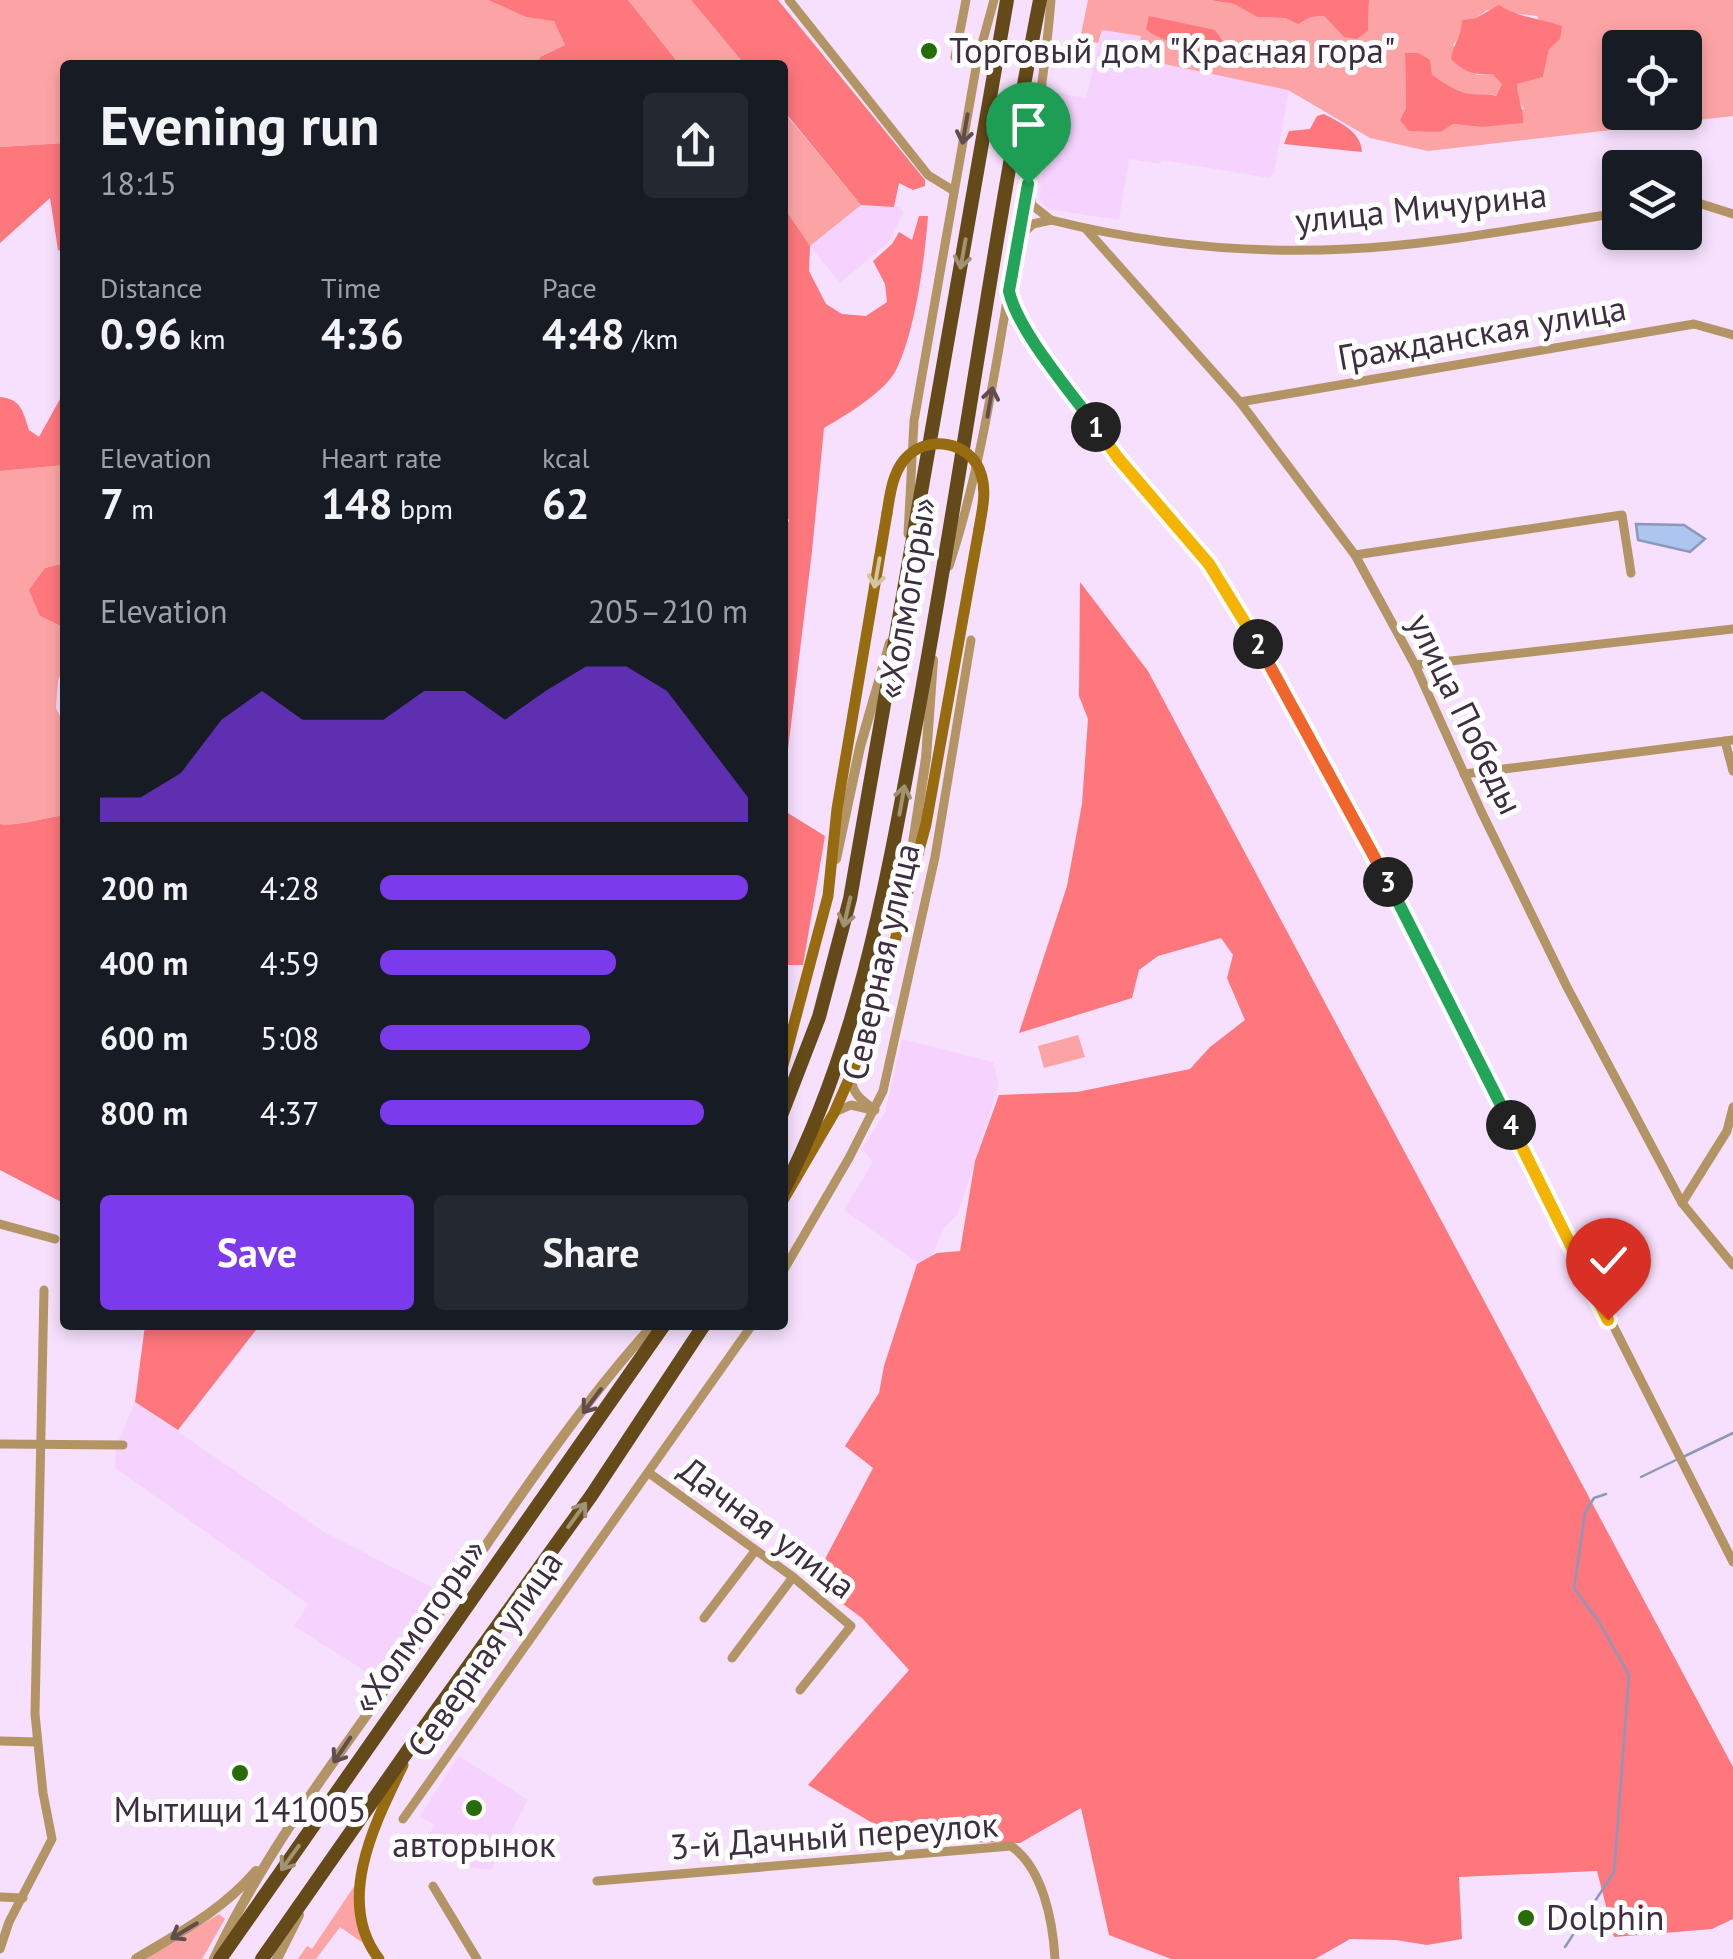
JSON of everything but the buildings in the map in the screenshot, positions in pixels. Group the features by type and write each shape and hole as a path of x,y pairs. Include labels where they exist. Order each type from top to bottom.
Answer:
{"highway":[{"name":"«Холмогоры»","path":"788,1097 836,960 858,854 1007,0"},
{"name":"«Холмогоры»","path":"788,1181 837,1066 882,908 936,616 1040,0"},
{"name":"«Холмогоры»","path":"217,1959 660,1330"},
{"name":"«Холмогоры»","path":"262,1959 591,1496 701,1330"}],"main road":[{"path":"788,1046 828,896 840,792 896,474 904,460 928,444 943,443 967,452 981,471 984,500 936,774 881,993 834,1114 788,1192"},
{"path":"378,1959 361,1916 360,1883 382,1810 418,1736"}],"street":[{"path":"789,0 924,170 954,191"},
{"path":"966,0 954,57 977,62"},
{"path":"905,587 914,420 977,62 994,0"},
{"path":"938,597 970,501 1002,332 1028,184 1051,0"},
{"path":"1028,184 1032,206 1051,220"},
{"path":"1702,204 1733,214"},
{"name":"улица Мичурина","path":"1051,220 1191,245 1293,251 1411,243 1602,216"},
{"path":"1018,238 1033,224 1051,220"},
{"name":"улица Победы","path":"1086,228 1240,402 1355,555 1415,664 1567,987 1682,1203 1733,1264"},
{"path":"1009,291 1024,327 1118,458 1209,564 1281,683 1351,820 1389,883 1733,1562"},
{"path":"1002,332 1013,324 1024,327"},
{"name":"Гражданская улица","path":"1240,402 1694,324 1733,335"},
{"path":"1355,555 1622,514 1631,573"},
{"path":"828,896 860,747 902,609"},
{"path":"904,902 926,758 936,616"},
{"path":"1415,664 1733,629"},
{"name":"Северная улица","path":"788,1262 883,1091 920,930 971,640"},
{"path":"1464,774 1729,740 1733,770"},
{"path":"852,1072 852,1086 858,1098 875,1110"},
{"path":"834,1114 851,1105 875,1110"},
{"path":"1682,1203 1727,1132 1733,1107"},
{"path":"0,1224 54,1239"},
{"path":"0,1949 9,1922 52,1839 37,1742 44,1290"},
{"path":"217,1959 276,1848 526,1489 650,1330"},
{"name":"Северная улица","path":"403,1819 749,1330"},
{"path":"0,1444 124,1445"},
{"name":"Дачная улица","path":"649,1473 793,1577 851,1626 800,1690"},
{"path":"704,1618 756,1551"},
{"path":"732,1658 793,1577"},
{"path":"0,1741 37,1742"},
{"name":"3-й Дачный переулок","path":"597,1881 1011,1846 1022,1853 1044,1896 1055,1959"},
{"path":"136,1959 232,1897 276,1848"},
{"path":"433,1886 477,1959"},
{"path":"277,1959 313,1888"},
{"path":"0,1897 23,1898"}],"shaded area":[{"path":"0,0 488,0 526,17 554,20 565,45 539,60 60,60 60,143 0,147"},
{"path":"488,0 628,0 676,60 539,60 565,45 554,21 526,17"},
{"path":"628,0 691,0 741,60 676,60"},
{"path":"691,0 778,0 925,180 925,186 913,190 899,183 894,207 861,205 788,116 788,60 741,60"},
{"path":"1088,0 1210,0 1234,4 1257,17 1285,18 1298,23 1324,16 1344,37 1368,31 1369,0 1733,0 1733,116 1702,120 1702,30 1602,30 1602,130 1611,130 1428,151 1370,138 1288,90 1136,58 1141,36 1102,30 1098,43 1080,39","holes":["1487,10 1537,16 1549,48 1543,77 1517,83 1517,97 1524,109 1481,127 1453,124 1441,132 1400,120 1406,108 1405,54 1453,89 1496,96 1502,84 1492,74 1477,75 1453,45 1462,34 1463,20 1476,18"]},
{"path":"1210,0 1369,0 1368,31 1357,39 1344,37 1324,16 1298,24 1285,18 1257,17 1234,4"},
{"path":"1499,5 1562,26 1560,39 1549,49 1543,77 1517,84 1523,123 1481,127 1453,124 1441,132 1409,131 1400,120 1406,108 1405,53 1418,53 1430,60 1432,75 1456,89 1496,96 1502,84 1492,74 1470,72 1451,59 1462,20 1476,18"},
{"path":"1149,16 1215,30 1225,44 1208,51 1190,50 1146,29"},
{"path":"1102,30 1141,36 1137,58 1289,90 1270,178 1161,160 1160,164 1129,159 1119,220 1047,209 1039,199 1053,92 1086,98"},
{"path":"1324,114 1354,133 1362,152 1284,144 1289,131 1310,129 1317,116"},
{"path":"788,117 861,205 810,246 788,213"},
{"path":"60,143 60,251 50,198 0,243 0,147"},
{"path":"861,205 900,207 903,213 889,242 840,283 810,246"},
{"path":"788,213 810,246 809,271 826,304 842,314 866,316 887,302 885,284 873,261 899,232 912,240 919,216 928,216 914,316 896,370 874,394 824,428 788,750"},
{"path":"0,397 17,403 29,430 39,437 60,399 60,465 0,471"},
{"path":"60,465 60,564 45,568 40,616 60,626 56,708 60,716 60,816 6,825 0,824 0,471"},
{"path":"60,564 60,626 40,616 29,590 45,568"},
{"path":"1080,582 1148,671 1733,1767 1733,1919 1712,1929 1614,1937 1597,1871 1459,1877 1462,1939 1427,1945 1350,1939 1315,1959 1171,1959 1109,1935 1081,1808 1020,1843 903,1841 808,1785 909,1670 862,1618 817,1585 824,1561 873,1468 845,1446 879,1393 917,1264 937,1253 960,1251 975,1161 999,1095 1077,1092 1190,1069 1210,1047 1245,1020 1227,978 1233,955 1221,938 1158,956 1139,970 1132,998 1019,1033 1067,886 1082,804 1088,719 1079,696"},
{"path":"788,813 825,836 803,965 788,965"},
{"path":"60,816 60,1201 0,1170 0,824"},
{"path":"1078,1035 1085,1057 1044,1068 1038,1046"},
{"path":"902,1039 993,1062 999,1085 958,1214 944,1228 928,1265 915,1261 844,1210 873,1162 862,1149 885,1113"},
{"path":"144,1330 256,1330 178,1430 135,1402"},
{"path":"135,1402 324,1532 439,1591 379,1680 294,1626 308,1604 115,1468 116,1446"},
{"name":"авторынок","path":"459,1756 528,1800 491,1870 473,1868 426,1839 435,1825 420,1816"},
{"path":"355,1885 355,1916 363,1943 340,1927 316,1959 298,1959 307,1946 312,1949"},
{"path":"219,1914 225,1919 202,1959 145,1959"}],"water":[{"path":"1636,524 1684,525 1705,539 1690,552 1638,540"}],"waterway":[{"path":"1683,1457 1733,1433"},
{"path":"1641,1477 1676,1460"},
{"path":"1565,1947 1614,1872 1629,1675 1574,1588 1585,1513 1594,1498 1606,1494"}],"place":[{"name":"Торговый дом \"Красная гора\"","path":"929,51"},
{"name":"Мытищи 141005","path":"240,1773"},
{"name":"авторынок","path":"474,1808"},
{"name":"Dolphin","path":"1526,1918"}],"route":[{"path":"1028,184 1009,291 1016,313 1118,458 1209,564 1281,683 1351,820 1389,883 1608,1320"}]}
